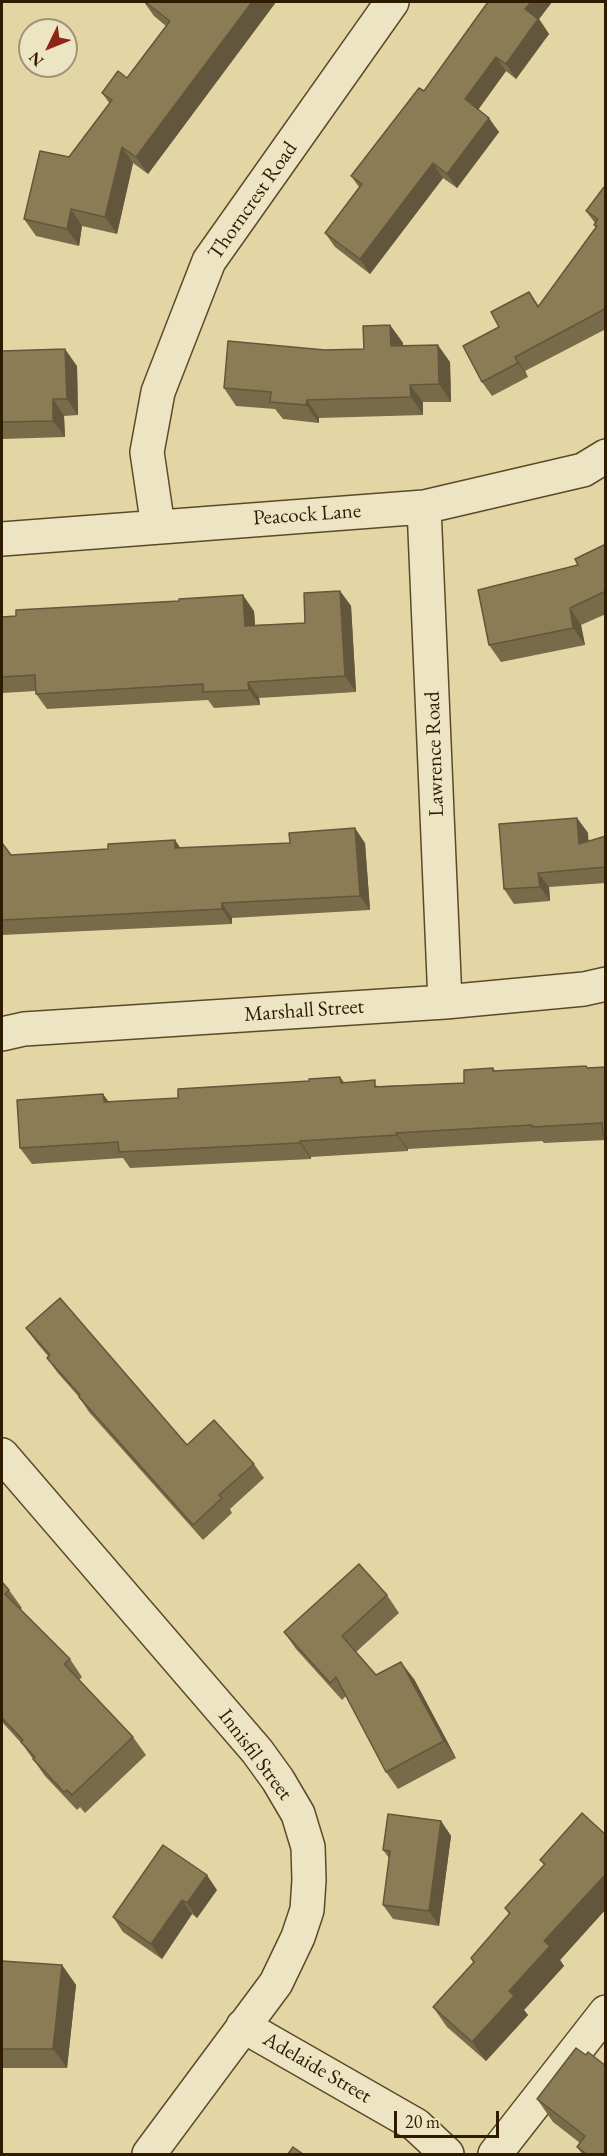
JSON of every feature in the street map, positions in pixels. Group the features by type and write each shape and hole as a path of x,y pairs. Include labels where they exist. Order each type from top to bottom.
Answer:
{"street":[{"name":"Thorncrest Road","path":"158,527 147,452 158,392 209,261 392,2"},
{"name":"Peacock Lane","path":"2,539 424,507 583,470 606,456"},
{"name":"Lawrence Road","path":"424,507 445,1002"},
{"name":"Marshall Street","path":"2,1034 24,1029 445,1002 584,989 606,984"},
{"name":"Innisfil Street","path":"2,1455 257,1751 298,1814 308,1847 307,1910 298,1937 276,1983 148,2154"},
{"path":"495,2154 606,2012"},
{"name":"Adelaide Street","path":"243,2026 416,2125 447,2154"}],"building":[{"path":"145,2 252,2 136,157 122,147 105,217 71,209 67,229 24,219 40,151 69,157 112,100 102,93 118,71 127,78 170,21"},
{"path":"488,2 531,2 525,9 538,19 506,64 496,57 465,99 489,118 447,174 433,163 360,259 325,233 362,184 351,176 419,88 424,91"},
{"path":"604,187 606,188 606,307 515,357 518,363 482,382 463,346 499,327 491,312 529,292 538,307 597,226 594,225 598,219 586,211"},
{"path":"390,325 391,346 438,345 439,384 410,385 411,397 307,400 306,405 270,402 271,392 224,388 228,341 325,350 364,349 363,326"},
{"path":"65,349 67,399 53,399 53,421 2,422 2,351"},
{"path":"606,544 606,591 570,608 573,628 489,645 478,590 578,565 575,559"},
{"path":"340,591 345,676 248,682 249,690 203,692 203,684 36,694 35,675 2,677 2,617 16,616 16,610 243,595 245,626 305,623 304,593"},
{"path":"577,818 579,844 606,836 606,867 538,873 540,887 504,889 499,824"},
{"path":"355,828 360,896 222,903 222,909 2,920 2,843 11,855 108,849 108,844 175,840 175,848 290,843 289,833"},
{"path":"586,1066 587,1068 606,1067 606,1134 603,1134 602,1123 396,1133 397,1135 300,1141 300,1143 119,1152 118,1142 20,1148 17,1100 103,1094 104,1102 178,1098 178,1089 340,1077 341,1083 375,1080 375,1087 464,1083 464,1070 493,1068 493,1071"},
{"path":"60,1298 187,1445 214,1420 254,1464 219,1495 222,1498 193,1525 79,1397 80,1395 47,1358 50,1355 26,1328"},
{"path":"359,1564 387,1595 342,1636 376,1675 401,1662 444,1741 386,1772 336,1677 330,1683 284,1632"},
{"path":"2,1582 9,1590 5,1594 70,1659 64,1664 133,1737 72,1795 67,1790 64,1792 33,1759 35,1757 21,1742 23,1740 2,1718"},
{"path":"582,1813 606,1835 606,1874 544,1941 550,1946 509,1991 514,1996 472,2042 433,2007 474,1962 471,1958 510,1913 505,1908 545,1864 540,1860"},
{"path":"388,1814 441,1821 429,1911 383,1905 390,1851 383,1850"},
{"path":"163,1845 207,1875 187,1903 182,1900 151,1944 113,1917"},
{"path":"2,1961 62,1965 53,2049 2,2049"},
{"path":"576,2048 586,2055 588,2052 606,2066 606,2154 587,2154 577,2147 585,2136 537,2099"},
{"path":"293,2147 303,2154 288,2154"}]}
